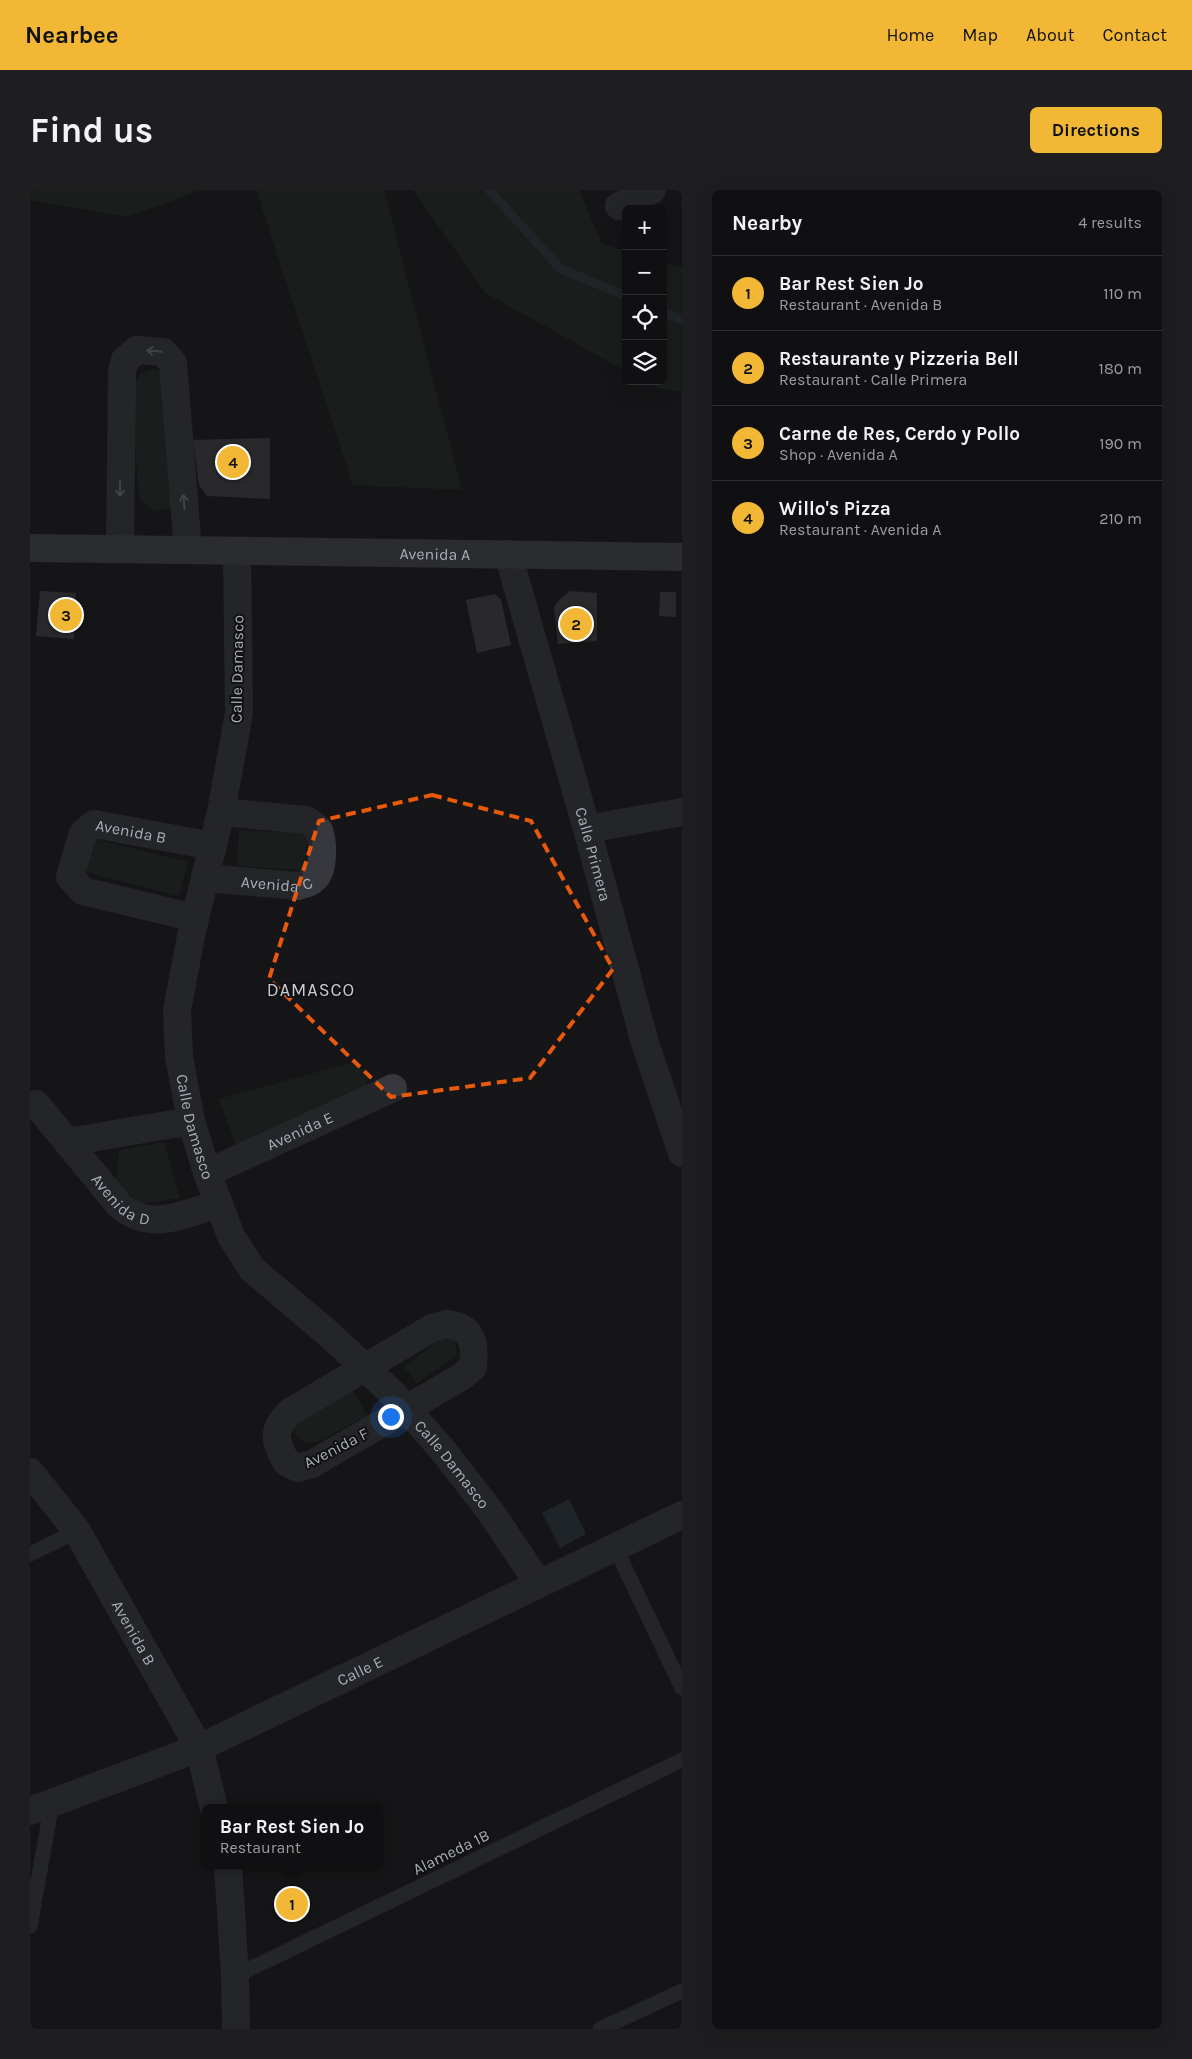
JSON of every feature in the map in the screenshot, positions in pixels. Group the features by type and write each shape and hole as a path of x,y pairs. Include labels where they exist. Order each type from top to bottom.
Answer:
{"street":[{"path":"618,206 652,190"},
{"path":"120,549 122,372 125,360 137,350 163,352 173,364 188,550"},
{"name":"Avenida A","path":"30,548 682,556"},
{"name":"Calle Damasco","path":"238,551 239,713 222,812 195,918 177,1010 179,1057 191,1120 207,1174 231,1236 252,1269 331,1336 407,1410 441,1448 484,1503 539,1584"},
{"name":"Calle Primera","path":"508,554 587,828 645,1042 682,1153"},
{"name":"Avenida C","path":"205,878 298,886 310,882 318,875 320,867 320,833 315,825 306,820 222,812"},
{"path":"587,828 682,812"},
{"name":"Avenida B","path":"195,918 83,891 70,877 83,833 94,824 213,846"},
{"name":"Avenida E","path":"207,1174 393,1088"},
{"name":"Avenida D","path":"36,1104 120,1206 133,1217 160,1220 219,1204"},
{"path":"68,1142 191,1120"},
{"name":"Avenida F","path":"446,1324 456,1325 466,1330 473,1347 473,1366 461,1377 312,1464 298,1468 286,1462 275,1437 279,1423 290,1412 365,1368 432,1328 446,1324"},
{"name":"Avenida B","path":"30,1472 77,1531 199,1748 213,1804"},
{"name":"Calle E","path":"41,1807 199,1748 682,1515"},
{"path":"228,1869 235,1976 236,2029"}],"lane":[{"path":"30,1554 77,1531"},
{"path":"614,1547 682,1688"},
{"name":"Alameda 1B","path":"235,1976 682,1760"},
{"path":"30,1926 41,1807"},
{"path":"600,2029 682,1991"}],"highlighted area":[{"path":"432,795 531,821 613,969 530,1078 391,1097 269,979 319,821"}],"shaded area":[{"path":"30,190 202,190 127,217 30,200"},
{"path":"256,190 384,190 462,490 353,485"},
{"path":"413,190 579,190 602,244 622,250 622,369 485,293"},
{"path":"667,263 682,267 682,392 657,388 652,385 667,385"},
{"path":"151,369 160,370 178,506 154,512 139,498 131,387 141,374"},
{"path":"239,830 307,834 305,870 237,866"},
{"path":"94,839 188,862 179,896 85,872"},
{"path":"351,1063 371,1074 361,1094 236,1147 219,1099"},
{"path":"164,1142 180,1198 140,1204 116,1182 119,1150"},
{"path":"446,1335 455,1339 457,1355 417,1383 404,1367"},
{"path":"353,1391 367,1415 320,1441 306,1443 294,1433 296,1423 316,1410"},
{"path":"569,1499 586,1534 560,1548 542,1513"}],"building":[{"path":"270,438 270,499 207,496 199,485 193,440"},
{"path":"40,591 76,593 74,639 36,636"},
{"path":"570,591 597,593 597,641 558,644 554,607"},
{"path":"660,592 676,592 676,617 659,616"},
{"path":"495,594 501,600 511,645 477,653 466,600"}],"waterway":[{"path":"489,190 561,269 624,295"},
{"path":"667,314 682,320"}],"place":[{"name":"Willo's Pizza","path":"233,462"},
{"name":"Carne de Res, Cerdo y Pollo","path":"66,615"},
{"name":"Restaurante y Pizzeria Bell","path":"576,624"},
{"name":"Bar Rest Sien Jo","path":"292,1904"}],"district":[{"name":"DAMASCO","path":"311,990"}]}
